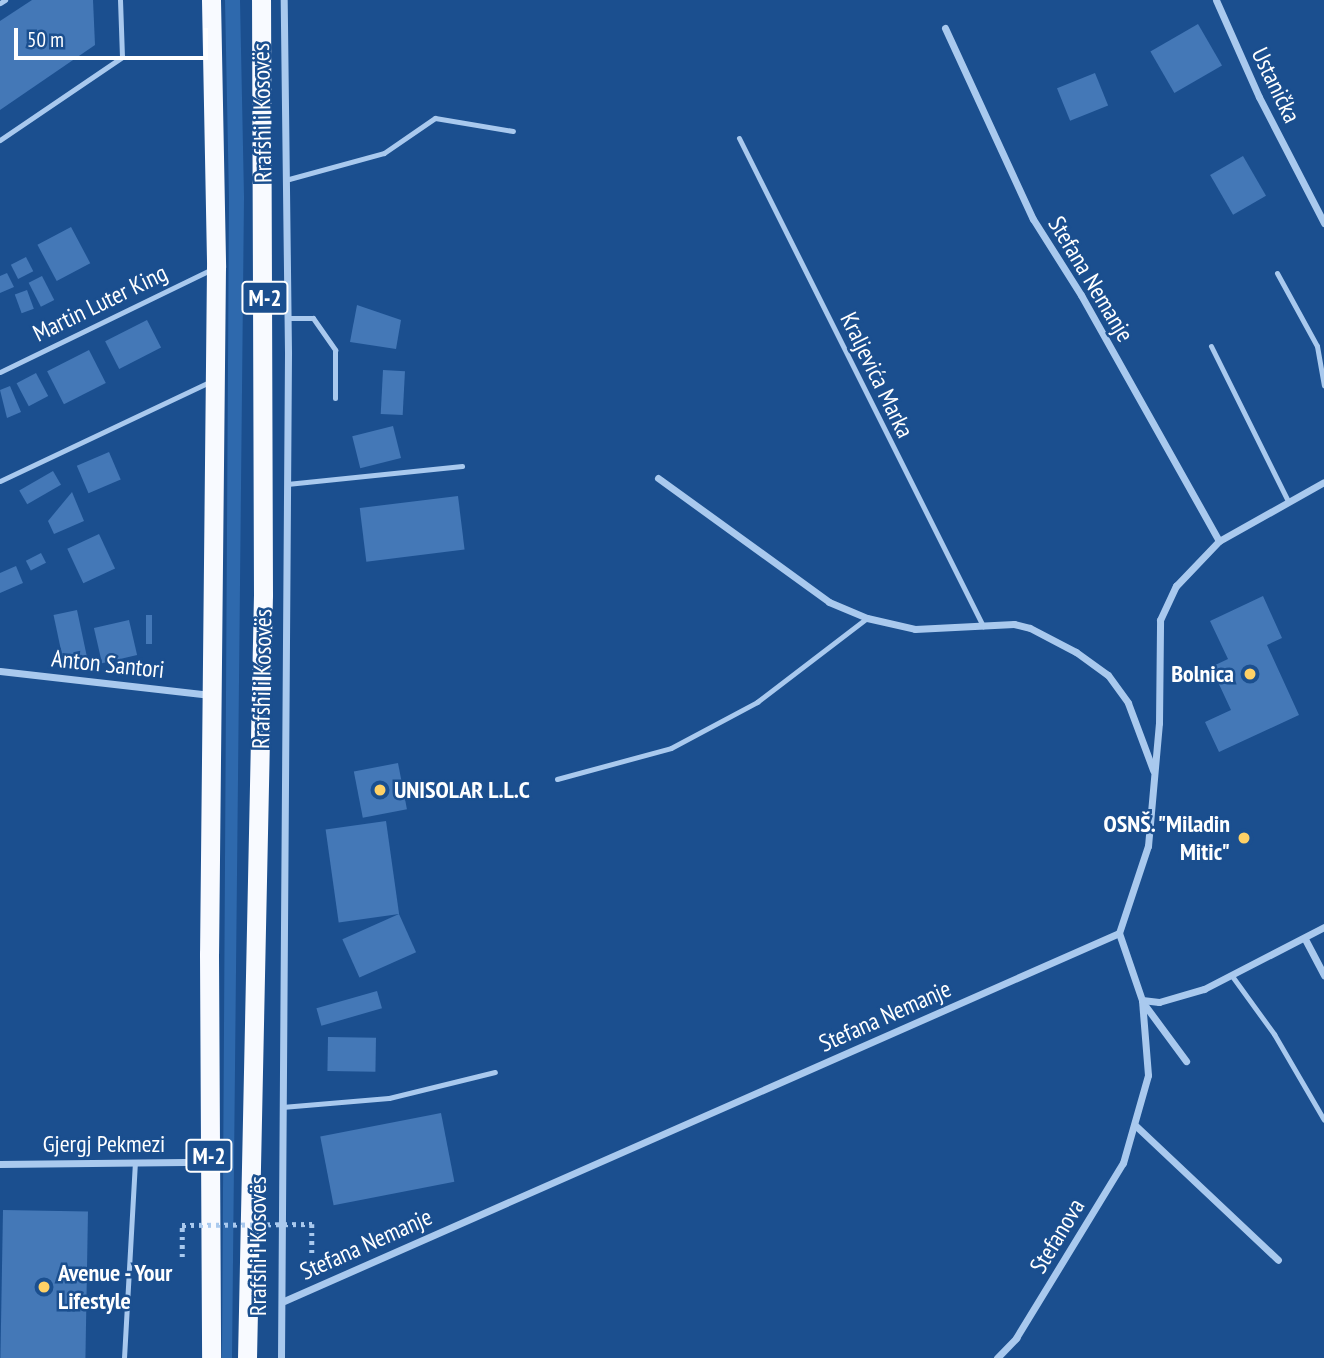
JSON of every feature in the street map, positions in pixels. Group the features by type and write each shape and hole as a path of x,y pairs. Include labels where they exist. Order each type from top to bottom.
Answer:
{"highway":[{"name":"Rrafshi i Kosovës","path":"211,0 216,267 209,1162 211,1358"},
{"name":"Rrafshi i Kosovës","path":"247,1358 263,582 261,0"}],"street":[{"name":"Rrafshi i Kosovës","path":"281,1358 284,1301 282,1107 289,179 284,0"},
{"name":"Ustanička","path":"1216,0 1259,97 1324,223"},
{"name":"Stefana Nemanje","path":"945,28 1033,219 1082,295 1219,541"},
{"path":"657,478 829,602 867,618 915,629 984,629 1014,624 1030,628 1108,675 1128,703 1153,771"},
{"path":"1186,1061 1142,1000 1119,933 1148,846 1159,723 1160,620 1176,586 1219,541 1324,482"},
{"name":"Anton Santori","path":"0,671 212,695"},
{"path":"1142,1000 1175,998 1232,975 1324,927"},
{"name":"Stefana Nemanje","path":"284,1301 1119,933"},
{"path":"1305,939 1324,975"},
{"name":"Stefanova","path":"997,1358 1016,1338 1123,1163 1149,1075 1142,1000"},
{"path":"1136,1126 1278,1260"},
{"name":"Gjergj Pekmezi","path":"0,1164 209,1162"}],"lane":[{"path":"0,3 5,0"},
{"path":"0,140 122,57 120,0"},
{"path":"289,179 384,153 435,118 513,131"},
{"name":"Kraljevića Marka","path":"739,138 984,629"},
{"name":"Martin Luter King","path":"0,372 216,267"},
{"path":"1277,273 1317,346 1324,385"},
{"path":"288,318 313,318 335,351 335,398"},
{"path":"1211,346 1288,501"},
{"path":"0,481 216,379"},
{"path":"287,484 462,466"},
{"path":"556,779 671,748 757,702 867,618"},
{"path":"1232,975 1275,1034 1324,1120"},
{"path":"282,1107 389,1098 495,1072"},
{"path":"124,1358 135,1163"}],"path":[{"path":"182,1257 183,1225 312,1224 313,1252"}],"shaded area":[{"path":"225,0 240,0 244,197 232,1358 222,1358 229,199"}],"building":[{"path":"32,0 93,0 95,45 0,110 0,21"},
{"path":"1198,24 1222,66 1174,93 1150,52"},
{"path":"1095,73 1108,105 1070,121 1057,88"},
{"path":"1243,156 1266,196 1233,215 1210,175"},
{"path":"71,227 90,263 57,281 37,245"},
{"path":"26,257 33,271 18,279 11,265"},
{"path":"7,273 14,287 0,293 0,276"},
{"path":"42,276 54,300 41,307 29,283"},
{"path":"27,290 34,309 22,313 15,294"},
{"path":"357,305 401,320 396,349 350,342"},
{"path":"147,320 161,348 119,369 105,341"},
{"path":"89,350 106,383 64,404 47,371"},
{"path":"383,370 405,371 403,415 381,414"},
{"path":"36,373 48,396 29,406 17,383"},
{"path":"10,386 21,412 7,418 0,390"},
{"path":"393,426 401,458 360,468 352,436"},
{"path":"109,452 121,480 89,493 77,466"},
{"path":"53,471 61,485 27,504 19,490"},
{"path":"72,492 84,521 54,534 48,521"},
{"path":"458,496 465,550 366,562 360,508"},
{"path":"99,534 115,568 83,583 67,549"},
{"path":"41,553 46,563 31,571 26,561"},
{"path":"16,566 23,583 0,593 0,573"},
{"path":"1263,596 1282,638 1267,645 1299,715 1219,752 1205,722 1231,710 1211,667 1228,659 1210,621"},
{"path":"77,610 87,656 63,661 54,615"},
{"path":"146,615 152,615 152,644 146,644"},
{"path":"129,620 137,655 102,663 94,628"},
{"name":"UNISOLAR L.L.C","path":"398,763 407,809 363,818 354,772"},
{"path":"386,821 399,914 339,923 326,829"},
{"path":"399,914 416,952 359,978 342,939"},
{"path":"377,991 382,1008 321,1026 316,1008"},
{"path":"328,1037 376,1038 375,1072 327,1071"},
{"path":"441,1113 454,1182 334,1205 320,1136"},
{"name":"Avenue - Your Lifestyle","path":"3,1210 88,1211 85,1358 0,1358"}],"place":[{"name":"Bolnica","path":"1250,674"},
{"name":"UNISOLAR L.L.C","path":"380,790"},
{"name":"OSNŠ. \"Miladin Mitic\"","path":"1244,838"},
{"name":"Avenue - Your Lifestyle","path":"44,1287"}]}
